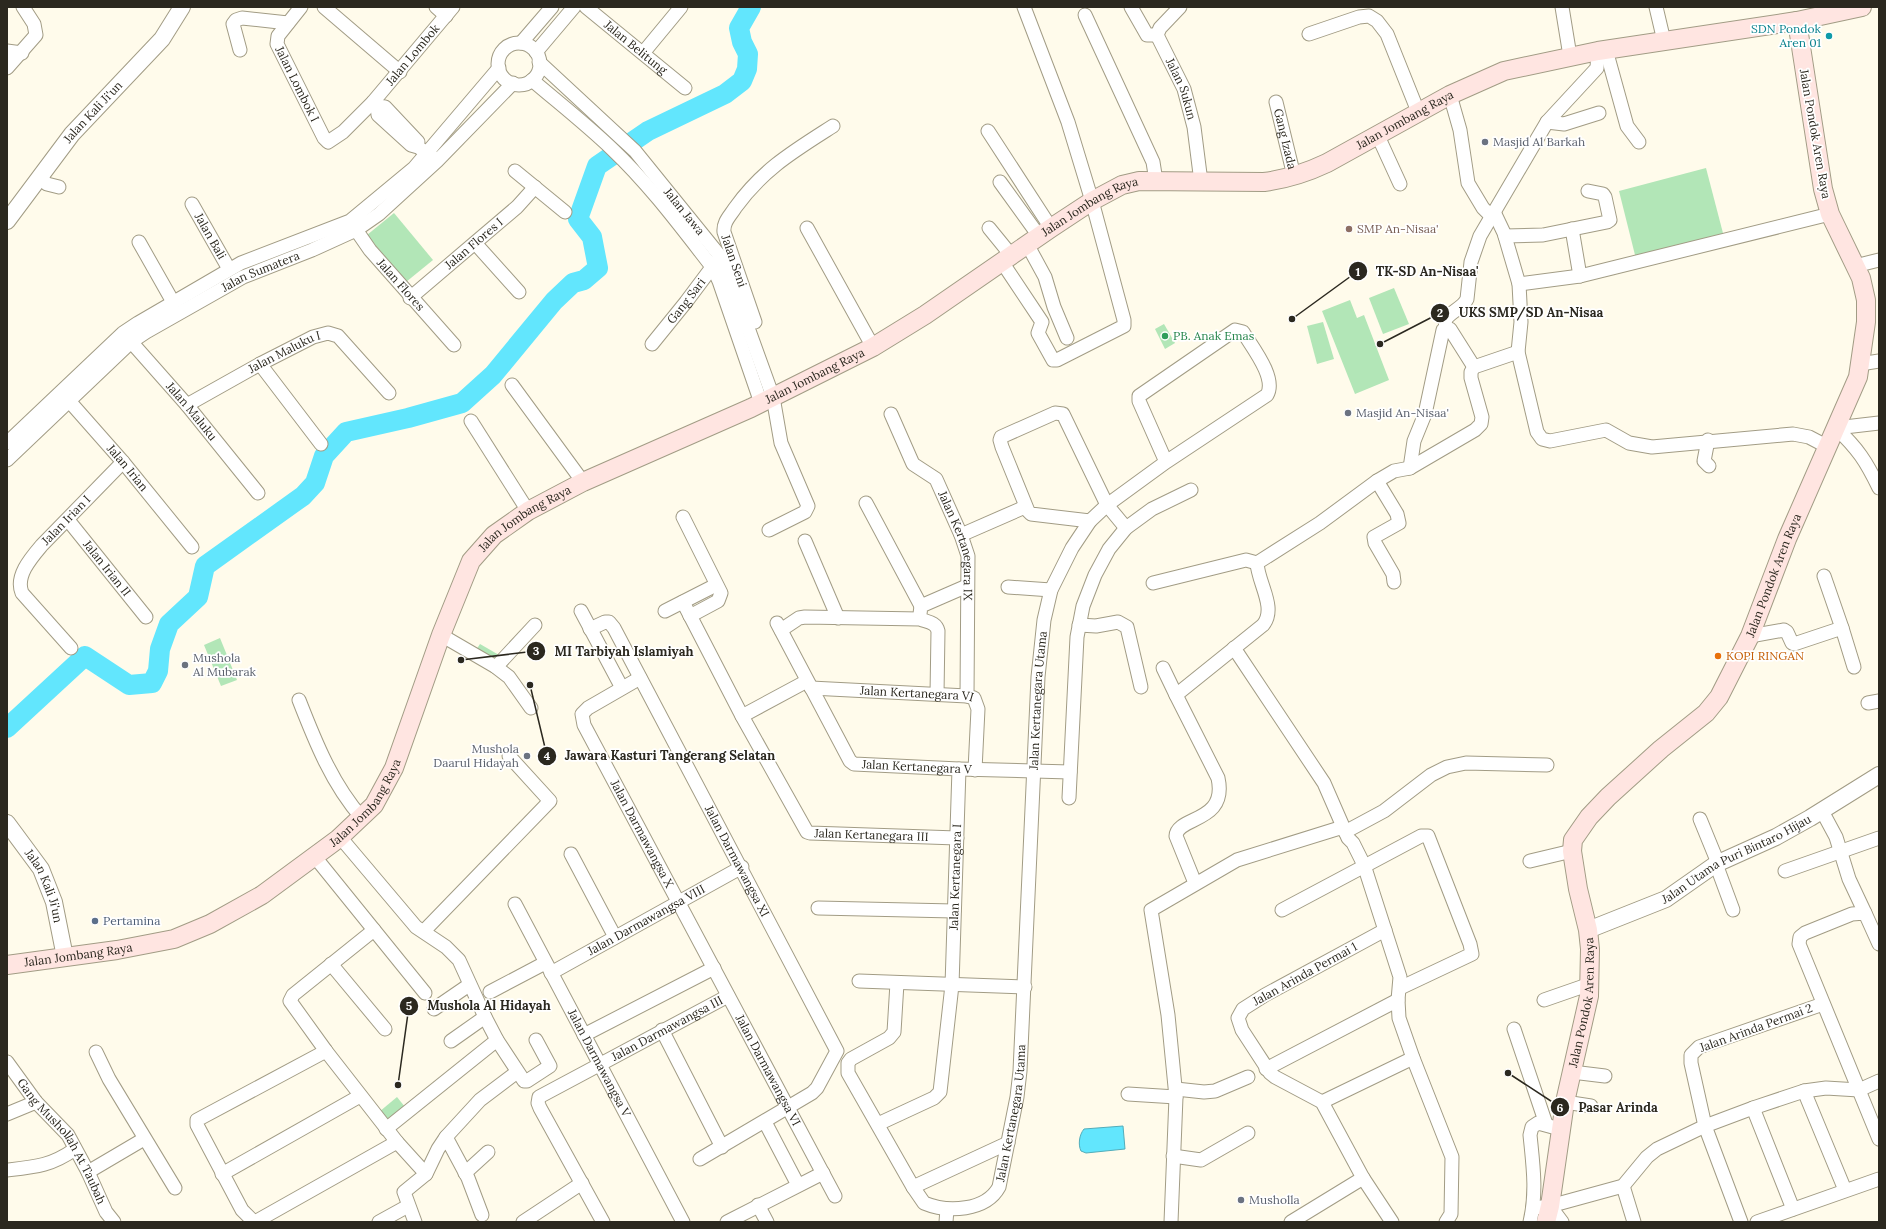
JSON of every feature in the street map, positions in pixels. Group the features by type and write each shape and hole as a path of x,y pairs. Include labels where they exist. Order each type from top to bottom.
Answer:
{"main road":[{"name":"Jalan Jombang Raya","path":"7,965 117,950 174,939 210,924 262,895 340,837 362,818 374,805 394,768 441,635 471,561 494,535 528,510 582,482 772,398 873,347 925,315 1092,201 1122,185 1139,181 1264,182 1294,176 1307,172 1378,136 1450,95 1504,71 1570,56 1797,21 1862,7"},
{"name":"Jalan Pondok Aren Raya","path":"1543,1212 1553,1126 1565,1102 1586,1015 1590,984 1590,949 1588,930 1578,889 1572,851 1573,840 1589,817 1627,779 1706,713 1719,697 1750,636 1787,539 1858,377 1866,322 1866,300 1864,287 1830,214 1823,189 1797,21"}],"street":[{"path":"7,68 22,53 36,35 34,24 23,7"},
{"name":"Jalan Kali Ji'un","path":"7,221 72,134 162,39 182,7"},
{"name":"Jalan Lombok I","path":"301,7 278,36 278,48 322,134 328,142"},
{"path":"324,7 400,72"},
{"path":"522,43 552,7"},
{"path":"538,57 574,7"},
{"name":"Jalan Belitung","path":"586,7 685,88"},
{"path":"643,53 681,7"},
{"path":"989,228 1007,258 1032,307 1042,322 1038,331 1039,336 1052,358 1055,360 1124,326 1124,320 1092,201 1068,122 1024,7"},
{"path":"1131,7 1147,35 1157,35 1160,28 1180,7"},
{"path":"1562,7 1570,56"},
{"path":"1656,7 1664,41"},
{"name":"Jalan Lombok","path":"328,142 343,132 375,104 445,10"},
{"path":"1085,15 1153,162 1156,181"},
{"path":"1309,34 1360,17 1369,16 1377,21 1387,34 1419,114"},
{"path":"240,50 233,24 236,20 242,18 288,23"},
{"name":"Jalan Sukun","path":"1157,35 1184,89 1194,127 1201,182"},
{"path":"522,43 532,48 538,57 538,72 532,80 523,84 513,84 504,78 499,68 499,57 505,47 510,44 522,43"},
{"path":"7,51 22,53"},
{"path":"1410,468 1414,441 1425,414 1444,330 1446,328 1445,320 1449,314 1465,303 1468,294 1471,262 1480,236 1547,122 1597,68 1602,51"},
{"path":"1602,51 1627,126 1639,142"},
{"name":"Jalan Jawa","path":"538,57 638,154 720,256 726,267 772,398"},
{"name":"Jalan Sumatera","path":"127,338 243,277 312,250 353,226 428,154 499,68"},
{"name":"Jalan Jawa","path":"532,80 612,149 629,166 712,268 772,398"},
{"name":"Jalan Sumatera","path":"428,154 513,84"},
{"path":"1450,95 1460,130 1468,183 1482,208 1493,214 1505,236 1519,284 1521,322 1518,352 1537,432 1542,439 1550,440 1598,430 1606,430 1629,443 1652,447 1708,440 1793,434 1809,437 1828,446"},
{"name":"Gang Izada","path":"1276,102 1294,176"},
{"path":"375,104 385,107 417,140 428,154"},
{"path":"1547,122 1564,124 1599,113"},
{"name":"Jalan Seni","path":"772,398 766,356 724,232 724,224 746,193 763,174 784,157 833,126"},
{"path":"988,131 1039,236 1045,277 1050,295 1067,338"},
{"path":"1378,136 1400,184"},
{"path":"629,166 638,154"},
{"path":"515,172 565,212"},
{"path":"40,178 47,184 59,187"},
{"path":"1000,182 1039,236"},
{"name":"Jalan Flores I","path":"410,298 516,207 535,187"},
{"path":"1505,236 1522,237 1572,230 1607,222 1610,220 1605,196 1603,194 1588,190"},
{"name":"Jalan Bali","path":"192,204 229,269"},
{"path":"1519,284 1580,276 1830,214"},
{"name":"Jalan Sumatera","path":"7,443 64,396 127,338 173,302 241,263 353,226"},
{"name":"Jalan Flores","path":"353,226 370,250 410,298 454,345"},
{"path":"807,228 873,347"},
{"path":"1572,230 1580,276"},
{"path":"139,242 173,302"},
{"path":"475,243 519,292"},
{"name":"Gang Sari","path":"652,344 720,256"},
{"path":"1854,266 1879,260"},
{"path":"1032,307 1050,295"},
{"path":"1446,328 1450,329 1474,367"},
{"name":"Jalan Kertanegara Utama","path":"913,1187 924,1204 953,1213 982,1204 991,1199 999,1187 1017,1097 1024,987 1038,677 1044,620 1051,590 1072,548 1090,521 1107,505 1166,462 1267,395 1270,389 1265,368 1241,330 1235,330 1139,396 1139,401 1166,462"},
{"name":"Jalan Maluku I","path":"187,405 260,364 313,337 331,333 338,336 390,393"},
{"name":"Jalan Maluku","path":"127,338 187,405 258,493"},
{"path":"1257,564 1320,522 1377,481 1394,471 1410,468 1475,430 1481,424 1482,417 1471,378 1471,372 1474,367 1518,352"},
{"path":"1860,364 1879,361"},
{"path":"260,364 321,444"},
{"path":"512,385 582,482"},
{"name":"Jalan Sumatera","path":"7,460 64,396"},
{"name":"Jalan Irian","path":"64,396 123,462 192,547"},
{"path":"769,530 805,512 808,506 781,443 772,398"},
{"path":"1090,521 1031,514 1025,507 1000,440 1001,437 1055,413 1063,414 1107,505 1126,528"},
{"name":"Jalan Kertanegara IX","path":"891,414 913,464 936,479 961,535 968,556 967,696"},
{"path":"471,421 528,510"},
{"path":"1836,428 1879,423"},
{"path":"1836,428 1862,455 1879,488"},
{"path":"1708,440 1704,461 1709,466"},
{"name":"Jalan Irian I","path":"71,648 22,593 19,584 21,576 30,559 123,462"},
{"path":"1377,481 1397,514 1399,522 1374,538 1374,543 1393,574 1394,582"},
{"path":"1069,798 1077,637 1084,606 1095,575 1109,549 1126,528 1152,509 1191,490"},
{"path":"866,502 921,606 920,619"},
{"path":"961,535 1025,507"},
{"path":"683,517 721,593 718,600 690,616"},
{"name":"Jalan Irian II","path":"68,520 146,617"},
{"path":"805,541 838,618 920,619 932,623 938,629 937,694"},
{"path":"1153,583 1246,560 1257,564"},
{"path":"1176,695 1264,625 1267,620 1268,610 1257,564"},
{"path":"1824,576 1854,667"},
{"path":"665,611 716,585"},
{"path":"921,606 968,586"},
{"path":"1008,588 1051,590"},
{"name":"Jalan Kertanegara III","path":"682,602 742,716 807,832 957,838"},
{"path":"582,611 622,688 640,678"},
{"name":"Jalan Kertanegara V","path":"838,618 805,617 779,626 850,761 854,764 975,770 1033,770 1070,772"},
{"name":"Jalan Darmawangsa XI","path":"590,629 605,622 611,623 742,867 837,1051 817,1088 788,1108"},
{"path":"1079,625 1096,626 1118,622 1127,627 1141,687"},
{"path":"496,667 535,625"},
{"path":"1750,636 1784,630 1787,632 1792,643 1794,644 1842,628"},
{"path":"441,635 496,667 509,677 531,708"},
{"path":"1234,648 1324,783 1344,829 1364,865 1400,977 1400,1018 1412,1058 1452,1157 1451,1214 1446,1222"},
{"path":"1163,668 1218,778 1220,789 1218,800 1211,809 1201,817 1180,828 1176,833 1195,883"},
{"path":"742,716 809,685"},
{"name":"Jalan Kertanegara VI","path":"809,685 967,696 974,698 978,709 975,770"},
{"name":"Jalan Darmawangsa X","path":"622,688 588,708 582,714 582,720 679,902"},
{"path":"299,700 334,779 346,798 362,818"},
{"path":"424,931 550,801 509,756"},
{"path":"1171,1222 1176,1093 1167,1008 1150,912 1152,908 1242,858 1344,829 1384,811 1432,775 1447,766 1466,763 1546,765"},
{"name":"Jalan Kertanegara I","path":"878,1124 934,1098 940,1092 952,985 959,769"},
{"name":"Jalan Utama Puri Bintaro Hijau","path":"1588,930 1666,899 1717,863 1776,837 1822,811 1879,775"},
{"path":"1822,811 1836,837 1849,879 1878,938"},
{"path":"1700,819 1733,910"},
{"name":"Jalan Kali Ji'un","path":"7,823 41,869 54,902 65,957"},
{"path":"1266,1069 1470,956 1472,950 1428,836 1421,836 1282,910"},
{"path":"340,837 416,927 424,931 453,953 459,960 484,1017 522,1080 526,1081 550,1066 536,1040"},
{"path":"1785,871 1879,838"},
{"path":"1530,861 1572,851"},
{"path":"571,854 615,937"},
{"path":"315,857 425,993"},
{"name":"Jalan Darmawangsa VIII","path":"490,992 548,968 615,937 742,867"},
{"name":"Jalan Darmawangsa VI","path":"679,902 835,1196"},
{"name":"Jalan Darmawangsa V","path":"515,904 683,1222"},
{"path":"818,908 954,911"},
{"name":"Jalan Arinda Permai 2","path":"1866,913 1852,914 1805,933 1800,937 1799,944 1879,1139"},
{"path":"374,930 290,998 292,1005 360,1096 386,1129 426,1174"},
{"name":"Jalan Arinda Permai 1","path":"1322,1102 1275,1078 1266,1069 1239,1024 1238,1018 1243,1009 1265,995 1385,930"},
{"path":"331,964 385,1029"},
{"path":"584,1035 714,968"},
{"path":"859,981 1024,987"},
{"path":"897,982 894,1032 889,1038 851,1059 847,1068 848,1073 913,1187 1008,1143"},
{"path":"1544,1000 1590,984"},
{"path":"434,1009 469,985"},
{"name":"Jalan Darmawangsa III","path":"603,1222 538,1103 539,1097 728,996"},
{"name":"Jalan Arinda Permai 2","path":"1741,1222 1705,1126 1690,1063 1691,1055 1694,1050 1699,1047 1823,1004"},
{"path":"451,1041 484,1017"},
{"path":"1514,1029 1553,1126"},
{"path":"662,1030 722,1146"},
{"path":"386,1129 497,1040"},
{"path":"326,1051 197,1120 197,1125 242,1210 254,1222 397,1142"},
{"path":"96,1052 109,1079 175,1188"},
{"path":"1392,1222 1363,1178 1322,1102 1412,1058"},
{"name":"Gang Mushollah At Taubah","path":"9,1069 36,1102 62,1128 88,1172 106,1212 114,1222"},
{"path":"415,1222 404,1192 426,1174 438,1149 446,1137 480,1100 517,1072"},
{"path":"1572,1072 1605,1076"},
{"path":"1128,1094 1215,1091 1248,1077"},
{"path":"1530,1222 1543,1212 1624,1186 1639,1166 1657,1149 1705,1126 1804,1091 1826,1088 1859,1090 1879,1081"},
{"path":"1804,1091 1845,1190"},
{"path":"222,1174 360,1096"},
{"path":"7,1114 36,1102"},
{"path":"1565,1102 1591,1106"},
{"path":"700,1159 788,1108"},
{"path":"1753,1108 1794,1209"},
{"path":"765,1122 798,1185"},
{"path":"1553,1126 1538,1123 1532,1127 1530,1135 1535,1186 1543,1212 1562,1222"},
{"path":"1173,1156 1201,1160 1248,1133"},
{"path":"446,1137 465,1173 482,1215"},
{"path":"88,1172 144,1139"},
{"path":"7,1170 33,1168 60,1160 75,1149"},
{"path":"465,1173 488,1152"},
{"path":"727,1222 823,1173"},
{"path":"1291,1222 1363,1178"},
{"path":"1757,1222 1879,1179"},
{"path":"523,1222 582,1184"},
{"path":"1624,1186 1634,1222"},
{"path":"758,1205 767,1222"},
{"path":"379,1222 408,1206"},
{"path":"946,1222 953,1213"}],"green space":[{"path":"1706,168 1724,237 1636,259 1619,191"},
{"path":"394,213 433,260 406,282 367,235"},
{"path":"1394,288 1409,324 1383,334 1369,298"},
{"path":"1350,300 1357,318 1364,315 1389,380 1355,394 1322,311"},
{"path":"1323,322 1334,359 1317,364 1307,326"},
{"name":"PB. Anak Emas","path":"1164,324 1175,343 1165,349 1155,329"},
{"path":"220,638 237,680 221,686 204,645"},
{"path":"480,644 499,655 493,664 474,653"},
{"path":"397,1097 405,1107 387,1121 379,1112"}],"water":[{"path":"1123,1126 1125,1149 1086,1153 1081,1151 1080,1140 1084,1129"}],"waterway":[{"path":"7,728 85,656 129,685 152,683 158,671 160,649 169,624 198,597 205,566 303,496 315,483 324,456 346,432 408,418 462,403 493,375 554,301 573,283 584,280 598,268 592,237 578,219 597,166 648,131 725,94 742,81 747,69 748,54 742,42 739,28 751,7"}],"place":[{"name":"SDN Pondok Aren 01","path":"1829,36"},
{"name":"Masjid Al Barkah","path":"1485,142"},
{"name":"SMP An-Nisaa'","path":"1349,229"},
{"name":"TK-SD An-Nisaa'","path":"1292,319"},
{"name":"PB. Anak Emas","path":"1165,336"},
{"name":"UKS SMP/SD An-Nisaa","path":"1380,344"},
{"name":"Masjid An-Nisaa'","path":"1348,413"},
{"name":"KOPI RINGAN","path":"1718,656"},
{"name":"MI Tarbiyah Islamiyah","path":"461,660"},
{"name":"Mushola Al Mubarak","path":"185,665"},
{"name":"Jawara Kasturi Tangerang Selatan","path":"530,685"},
{"name":"Mushola Daarul Hidayah","path":"527,756"},
{"name":"Pertamina","path":"95,921"},
{"name":"Pasar Arinda","path":"1508,1073"},
{"name":"Mushola Al Hidayah","path":"398,1085"},
{"name":"Musholla","path":"1241,1200"}]}
